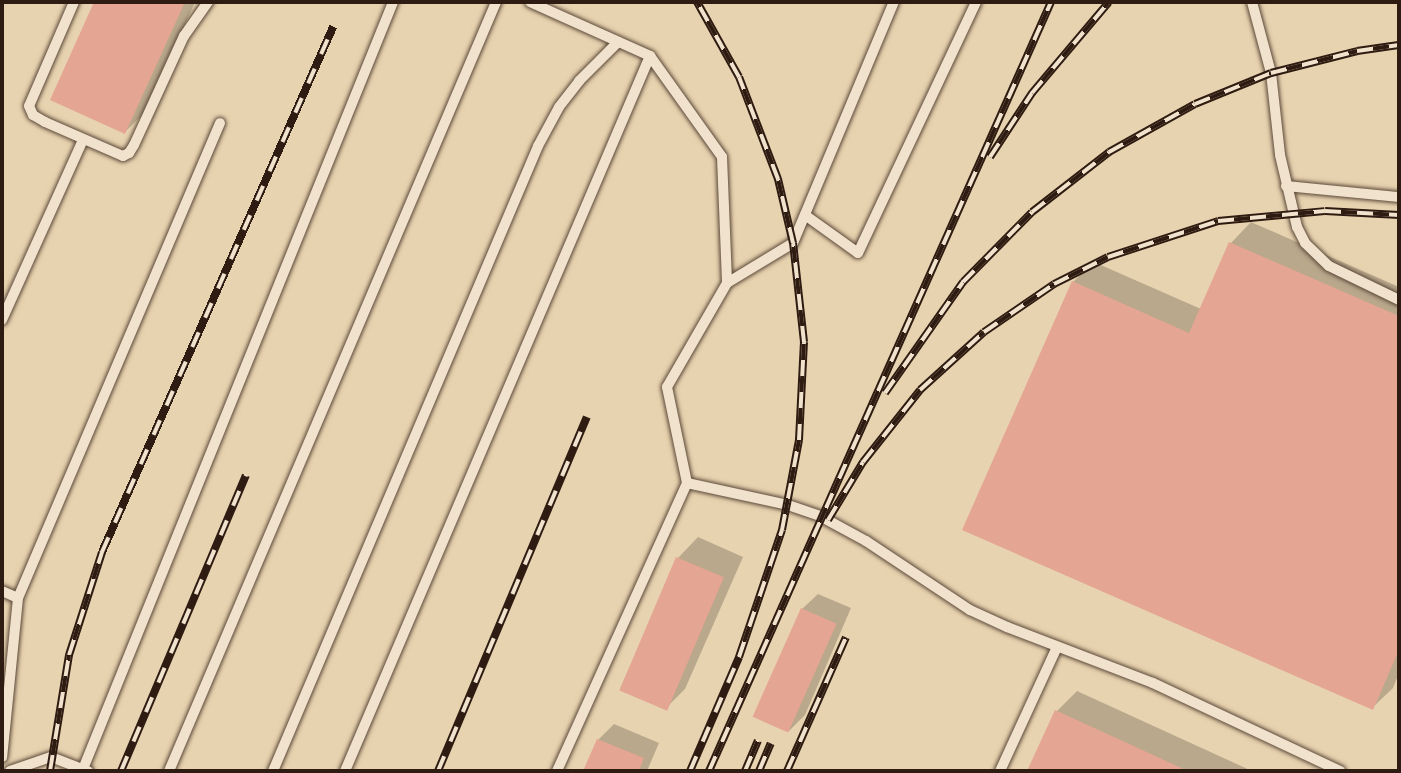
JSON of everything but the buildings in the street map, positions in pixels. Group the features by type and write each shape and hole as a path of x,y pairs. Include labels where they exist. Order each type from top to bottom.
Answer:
{"lane":[{"path":"74,2 29,106 33,116 123,156 130,153 184,36 208,2"},
{"path":"10,771 51,757 85,770 393,2"},
{"path":"169,771 496,2"},
{"path":"530,2 650,56 722,157 727,283"},
{"path":"557,771 687,482 667,387 727,283 793,243 894,2"},
{"path":"805,215 858,253 976,2"},
{"path":"1252,2 1271,73 1286,186 1297,227 1315,254 1344,275 1399,300"},
{"path":"273,771 538,146 559,107 579,81 618,42"},
{"path":"345,771 650,56"},
{"path":"2,757 18,598 220,124"},
{"path":"2,320 83,140"},
{"path":"1286,186 1399,197"},
{"path":"687,482 788,505 820,516 866,541 970,610 1057,647 1153,683 1340,771"},
{"path":"2,591 18,598"},
{"path":"1000,771 1057,647"}],"railway":[{"path":"690,771 739,657 782,530 799,440 804,342 793,243 778,179 739,77 697,2"},
{"path":"709,771 1051,2"},
{"path":"990,157 1032,93 1109,2"},
{"path":"50,771 69,655 102,552 333,27"},
{"path":"885,393 963,282 1032,212 1109,152 1195,104 1271,73 1357,51 1399,45"},
{"path":"828,520 863,462 920,390 984,332 1054,284 1108,257 1218,221 1325,211 1399,215"},
{"path":"438,771 587,417"},
{"path":"121,771 246,475"},
{"path":"787,771 846,637"},
{"path":"745,771 758,741"},
{"path":"759,771 771,743"}]}
